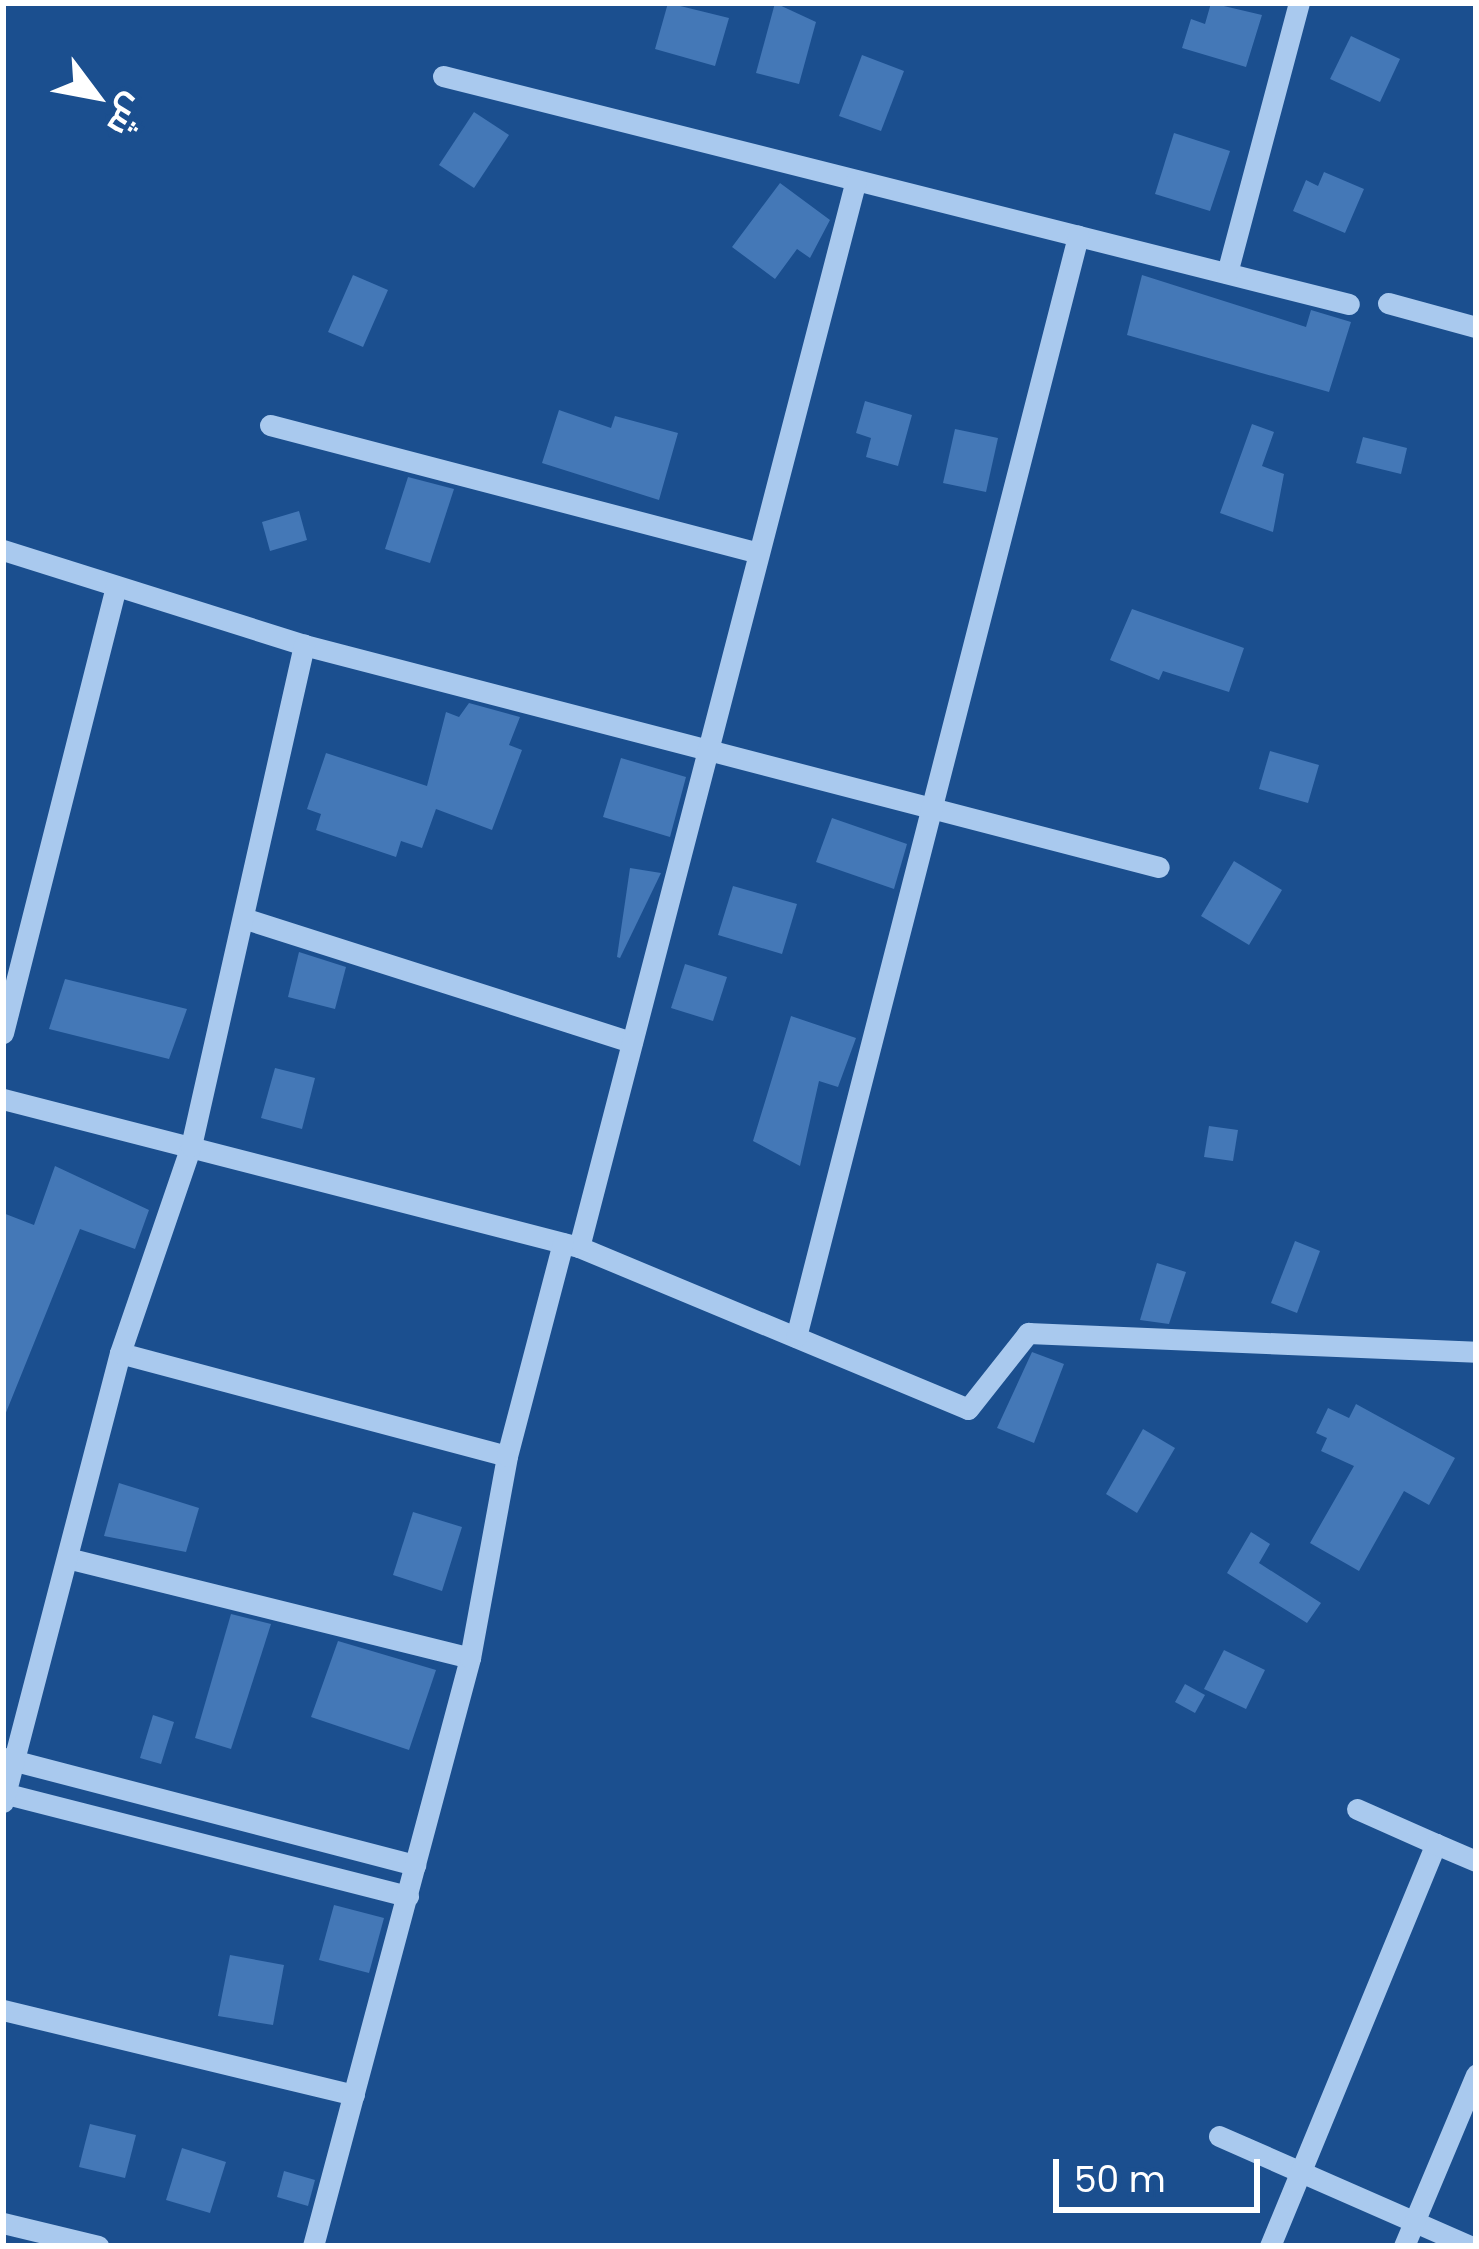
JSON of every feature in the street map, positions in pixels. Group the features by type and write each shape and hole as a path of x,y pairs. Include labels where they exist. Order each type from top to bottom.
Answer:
{"street":[{"path":"1227,273 1299,3"},
{"path":"443,76 1349,304"},
{"path":"313,2246 470,1658 507,1456 632,1042 856,180"},
{"path":"796,1337 1078,236"},
{"path":"1388,304 1476,327"},
{"path":"269,424 759,553"},
{"path":"3,550 304,645 1159,867"},
{"path":"3,1033 116,586"},
{"path":"304,645 246,919 190,1146 120,1353 8,1759 4,1796 408,1896"},
{"path":"246,919 632,1042"},
{"path":"3,1100 571,1245 968,1409 1028,1333 1476,1352"},
{"path":"120,1353 507,1456"},
{"path":"67,1558 470,1658"},
{"path":"8,1759 416,1865"},
{"path":"1358,1809 1476,1861"},
{"path":"1270,2246 1436,1844"},
{"path":"3,2011 354,2095"},
{"path":"1404,2246 1476,2075"},
{"path":"1219,2137 1469,2246"},
{"path":"3,2223 98,2246"}],"building":[{"path":"668,3 729,18 715,66 655,49"},
{"path":"775,3 816,22 799,84 756,73"},
{"path":"1211,3 1262,15 1246,67 1182,48 1191,19 1205,24"},
{"path":"1351,36 1400,59 1380,102 1330,79"},
{"path":"862,55 904,71 881,131 839,116"},
{"path":"474,112 509,135 474,188 439,165"},
{"path":"1174,133 1230,151 1210,211 1155,194"},
{"path":"1324,172 1364,189 1345,233 1293,211 1306,180 1318,186"},
{"path":"780,183 830,220 810,258 797,249 775,279 732,247"},
{"path":"353,275 388,290 363,347 328,332"},
{"path":"1142,275 1306,327 1311,310 1351,322 1329,392 1127,335"},
{"path":"865,401 912,415 898,466 866,457 871,438 856,433"},
{"path":"559,410 611,428 615,416 678,433 659,500 542,463"},
{"path":"1252,424 1274,432 1262,466 1284,474 1273,532 1220,513"},
{"path":"955,429 998,438 986,492 943,483"},
{"path":"1363,437 1407,448 1401,474 1356,463"},
{"path":"408,477 454,489 430,563 385,549"},
{"path":"299,511 307,540 270,551 262,522"},
{"path":"1132,609 1244,648 1229,692 1163,671 1159,680 1110,660"},
{"path":"469,703 520,717 509,745 522,750 492,830 436,809 422,848 401,841 396,857 316,830 321,814 307,809 326,753 427,786 446,712 459,717"},
{"path":"1270,751 1319,765 1308,803 1259,789"},
{"path":"621,758 686,777 670,837 603,817"},
{"path":"832,818 907,844 894,889 816,862"},
{"path":"1234,861 1282,890 1249,945 1201,916"},
{"path":"630,868 661,873 620,958 617,957"},
{"path":"733,886 797,904 782,954 718,935"},
{"path":"299,952 346,967 335,1009 288,997"},
{"path":"685,964 727,977 713,1021 671,1008"},
{"path":"65,979 187,1009 169,1059 49,1029"},
{"path":"791,1016 856,1038 838,1087 819,1081 800,1166 753,1141"},
{"path":"275,1068 315,1078 302,1129 261,1118"},
{"path":"1209,1126 1238,1130 1233,1161 1204,1157"},
{"path":"55,1166 149,1210 135,1249 80,1229 3,1420 3,1213 34,1225"},
{"path":"1295,1241 1320,1251 1297,1313 1271,1303"},
{"path":"1157,1263 1186,1272 1169,1324 1140,1320"},
{"path":"1032,1352 1064,1364 1034,1443 997,1428"},
{"path":"1356,1404 1455,1458 1429,1505 1404,1491 1359,1571 1310,1543 1354,1466 1321,1451 1327,1438 1316,1433 1328,1408 1349,1418"},
{"path":"1143,1429 1175,1448 1137,1513 1106,1494"},
{"path":"119,1483 199,1508 186,1552 104,1536"},
{"path":"413,1512 462,1527 442,1591 393,1575"},
{"path":"1251,1532 1270,1544 1259,1563 1321,1603 1307,1623 1227,1573"},
{"path":"231,1614 271,1624 231,1749 195,1738"},
{"path":"338,1641 436,1670 409,1750 311,1717"},
{"path":"1224,1650 1265,1670 1246,1709 1204,1689"},
{"path":"1185,1684 1205,1695 1195,1713 1175,1702"},
{"path":"153,1715 174,1722 161,1764 140,1758"},
{"path":"334,1905 384,1918 369,1973 319,1960"},
{"path":"230,1955 284,1965 273,2025 218,2016"},
{"path":"90,2124 136,2135 125,2178 79,2167"},
{"path":"182,2148 226,2162 210,2213 166,2200"},
{"path":"284,2171 315,2180 308,2206 277,2197"}]}
